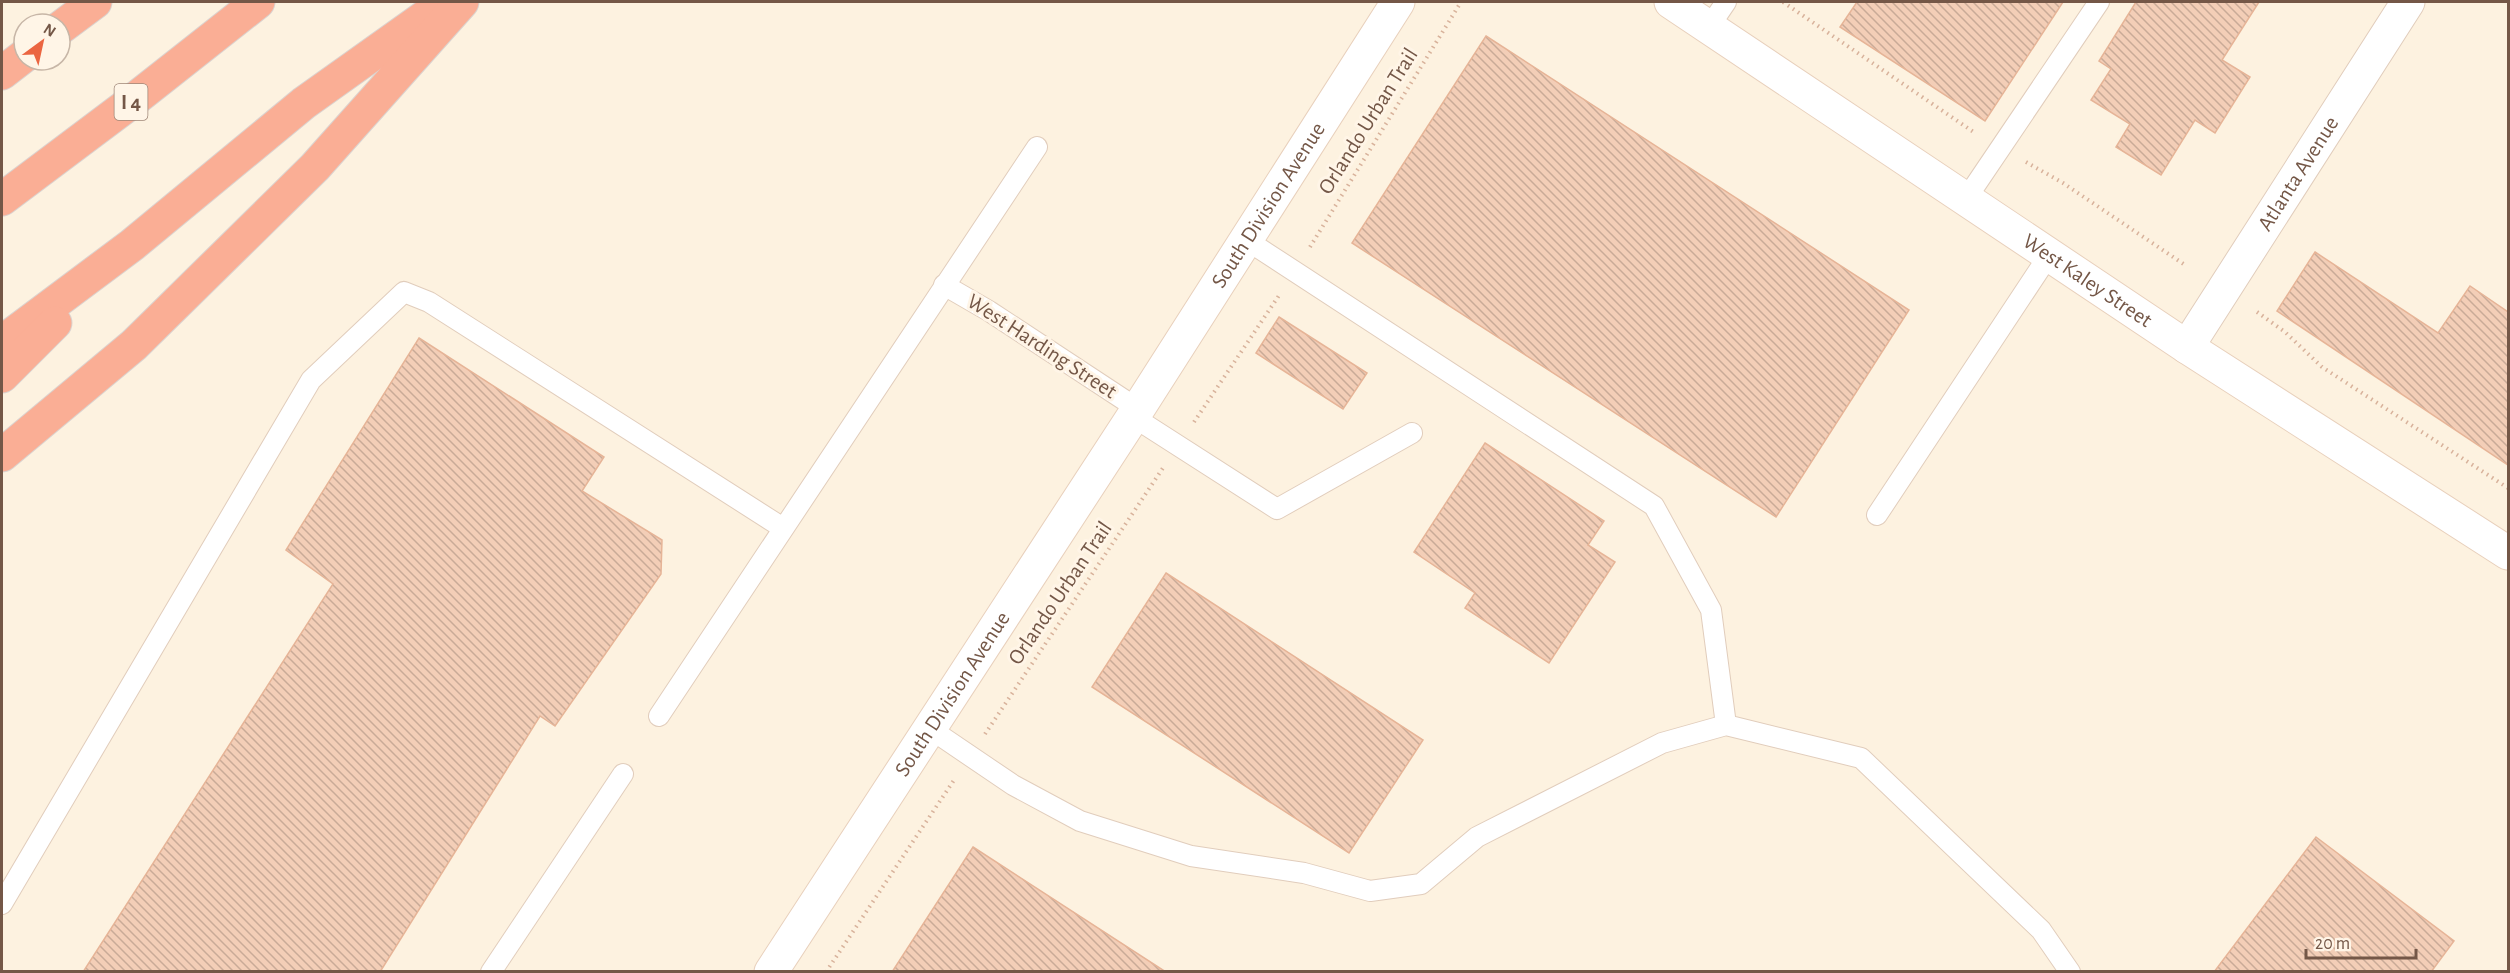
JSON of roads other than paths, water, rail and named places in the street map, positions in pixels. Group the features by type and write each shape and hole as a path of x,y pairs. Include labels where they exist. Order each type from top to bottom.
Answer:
{"highway":[{"path":"72,19 95,2"},
{"name":"I 4","path":"2,199 126,106 258,2"},
{"path":"304,103 409,2"},
{"path":"2,342 132,245 304,103 447,2"},
{"path":"2,455 134,345 315,167 462,2"},
{"path":"2,376 132,245"}],"street":[{"name":"South Division Avenue","path":"771,972 1398,2"},
{"name":"West Kaley Street","path":"1671,2 1717,14 1966,199 2187,347 2508,553"},
{"name":"Atlanta Avenue","path":"2187,347 2408,2"}],"lane":[{"path":"1966,199 2099,2"},
{"path":"659,716 1037,147"},
{"path":"1245,239 1654,506 1711,610 1726,725"},
{"path":"1877,515 2049,255"},
{"name":"West Harding Street","path":"944,285 989,311 1277,509 1412,433"},
{"path":"2,904 311,380 404,292 429,302 783,528"},
{"path":"929,728 1013,785 1080,821 1191,856 1304,873 1370,891 1420,884 1477,837 1662,743 1726,725 1861,758 2041,930 2070,972"},
{"path":"491,972 622,774"}]}
